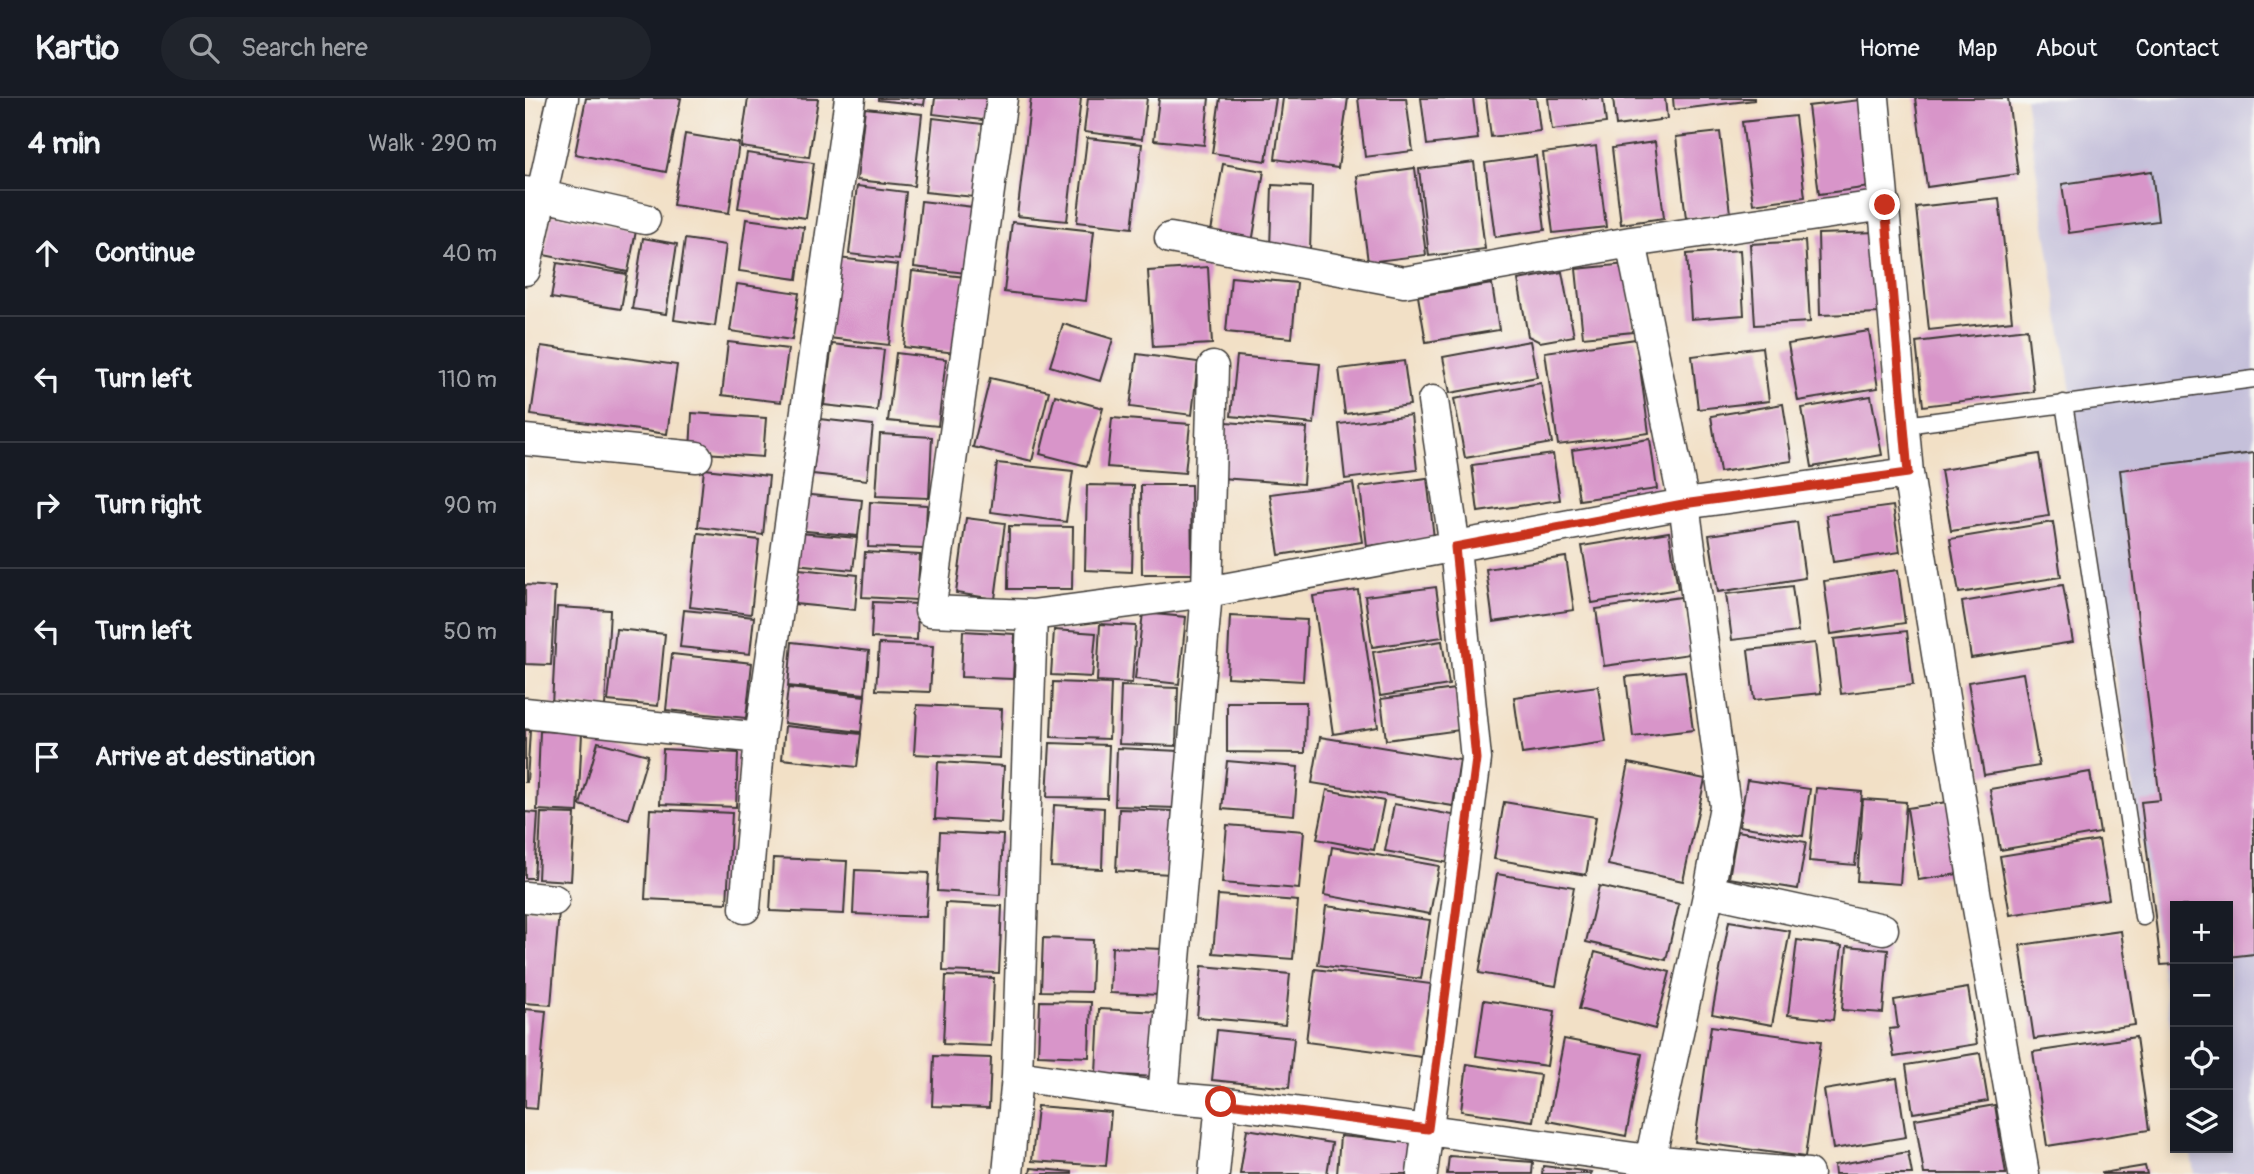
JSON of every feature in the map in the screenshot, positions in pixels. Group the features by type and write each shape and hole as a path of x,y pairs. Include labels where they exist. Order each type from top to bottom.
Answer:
{"street":[{"path":"525,270 533,193 563,98"},
{"path":"745,908 760,738 850,98"},
{"path":"1002,98 930,611 1032,615 1207,592 1683,504 1908,473"},
{"path":"1874,98 1908,473 1975,891 2024,1174"},
{"path":"533,193 645,219"},
{"path":"1170,238 1404,282 1630,242 1885,205"},
{"path":"1630,242 1683,504 1725,806 1648,1167"},
{"path":"1163,1097 1207,592 1213,367"},
{"path":"1422,1174 1476,759 1455,547 1433,401"},
{"path":"525,440 697,457"},
{"path":"1008,1174 1017,1076 1032,615"},
{"path":"525,713 760,738"},
{"path":"1709,891 1883,929"},
{"path":"1017,1076 1163,1097 1428,1129 1648,1167 1808,1174"},
{"path":"1214,1174 1221,1102"}],"lane":[{"path":"1905,425 2254,379"},
{"path":"2064,403 2143,917"}],"shaded area":[{"path":"2025,98 2254,98 2254,1174 2194,1174 2191,1153 2233,1153 2233,901 2170,901 2170,1024"}],"building":[{"path":"586,98 681,98 666,172 575,154"},
{"path":"748,98 818,99 809,157 741,147"},
{"path":"878,98 925,98 924,105"},
{"path":"935,98 993,98 990,121 933,114"},
{"path":"1031,98 1081,98 1067,221 1017,216"},
{"path":"1088,98 1147,98 1142,139 1084,132"},
{"path":"1159,98 1209,98 1204,145 1154,140"},
{"path":"1220,98 1276,98 1266,161 1212,153"},
{"path":"1283,98 1348,98 1338,168 1275,159"},
{"path":"1358,98 1406,98 1413,151 1365,157"},
{"path":"1421,98 1473,98 1478,139 1427,145"},
{"path":"1486,98 1536,98 1540,131 1491,137"},
{"path":"1548,98 1603,98 1606,123 1552,130"},
{"path":"1613,98 1665,98 1667,119 1616,126"},
{"path":"1673,98 1754,98 1754,100 1674,110"},
{"path":"1915,98 2008,98 2018,174 1927,187"},
{"path":"1860,100 1870,187 1819,194 1808,106"},
{"path":"865,108 922,114 914,186 857,180"},
{"path":"1795,116 1805,197 1753,204 1742,122"},
{"path":"933,118 983,124 974,197 925,192"},
{"path":"1720,132 1730,213 1686,218 1676,137"},
{"path":"685,134 739,143 729,213 673,205"},
{"path":"1087,138 1142,144 1132,228 1077,222"},
{"path":"1655,142 1664,218 1621,224 1612,148"},
{"path":"1596,146 1606,227 1553,233 1543,153"},
{"path":"747,153 814,163 806,218 738,208"},
{"path":"1536,156 1545,230 1495,237 1485,163"},
{"path":"1474,162 1485,249 1429,256 1419,169"},
{"path":"1223,164 1264,171 1252,243 1210,237"},
{"path":"1415,168 1426,255 1368,262 1357,176"},
{"path":"2152,171 2158,221 2069,233 2062,184"},
{"path":"1272,185 1312,187 1310,250 1270,249"},
{"path":"857,186 906,192 899,260 849,254"},
{"path":"1999,198 2012,321 1929,330 1916,207"},
{"path":"921,201 973,207 966,273 914,267"},
{"path":"552,214 636,231 628,272 544,255"},
{"path":"746,219 804,227 797,279 739,271"},
{"path":"1012,222 1094,231 1086,301 1004,292"},
{"path":"1878,232 1881,313 1820,315 1818,234"},
{"path":"643,238 677,244 666,314 632,309"},
{"path":"685,239 726,245 715,326 674,320"},
{"path":"1805,241 1810,322 1755,325 1750,244"},
{"path":"1740,250 1744,315 1691,319 1687,254"},
{"path":"838,258 898,265 889,345 829,338"},
{"path":"557,263 627,274 621,309 551,298"},
{"path":"1627,264 1633,332 1583,337 1576,269"},
{"path":"1208,267 1212,344 1153,347 1148,271"},
{"path":"912,271 965,277 956,353 904,347"},
{"path":"1562,272 1574,336 1540,342 1528,336 1518,280"},
{"path":"1231,277 1297,283 1292,338 1226,332"},
{"path":"737,284 799,293 792,340 730,331"},
{"path":"1492,284 1499,330 1426,342 1418,296"},
{"path":"1063,324 1113,339 1100,381 1050,366"},
{"path":"2027,329 2034,392 1923,406 1916,342"},
{"path":"1869,331 1878,388 1798,401 1788,344"},
{"path":"1636,339 1649,433 1558,445 1545,352"},
{"path":"1530,341 1537,377 1450,393 1443,357"},
{"path":"728,342 788,349 781,402 722,395"},
{"path":"832,344 884,350 877,411 824,405"},
{"path":"541,346 677,365 667,434 531,415"},
{"path":"1762,347 1769,401 1698,409 1692,356"},
{"path":"896,353 946,359 938,426 888,421"},
{"path":"1137,354 1198,362 1192,415 1130,407"},
{"path":"1237,356 1320,364 1314,424 1231,416"},
{"path":"1404,361 1410,405 1345,414 1339,369"},
{"path":"990,378 1049,391 1032,461 973,447"},
{"path":"1541,383 1552,443 1465,458 1454,399"},
{"path":"1055,395 1103,408 1087,466 1040,454"},
{"path":"1871,396 1882,455 1812,467 1802,408"},
{"path":"1783,404 1792,461 1720,472 1711,416"},
{"path":"692,413 766,418 763,457 690,452"},
{"path":"1411,415 1417,470 1345,479 1339,424"},
{"path":"1112,418 1190,424 1185,473 1107,467"},
{"path":"819,419 873,425 867,480 813,474"},
{"path":"1226,422 1307,428 1303,484 1221,478"},
{"path":"880,434 932,437 929,498 876,496"},
{"path":"1650,439 1657,489 1579,500 1572,450"},
{"path":"2254,453 2254,954 2233,956 2233,901 2170,901 2170,964 2161,965 2141,802 2160,800 2120,470"},
{"path":"1553,454 1560,500 1478,512 1472,465"},
{"path":"2039,454 2049,516 1951,531 1941,470"},
{"path":"997,463 1073,471 1066,522 991,512"},
{"path":"704,469 769,476 763,535 698,527"},
{"path":"1427,478 1434,538 1367,546 1360,487"},
{"path":"1353,483 1362,542 1279,555 1270,494"},
{"path":"1087,485 1134,486 1132,572 1085,570"},
{"path":"1141,485 1191,485 1192,574 1142,574"},
{"path":"800,494 862,500 858,536 796,530"},
{"path":"870,502 927,505 925,549 868,547"},
{"path":"1893,506 1900,552 1833,562 1826,515"},
{"path":"966,518 1005,523 995,599 956,593"},
{"path":"1797,522 1805,578 1718,592 1709,535"},
{"path":"2053,522 2061,577 1959,593 1950,539"},
{"path":"1009,526 1073,527 1072,589 1008,589"},
{"path":"1669,532 1678,589 1592,603 1582,546"},
{"path":"698,533 759,540 751,614 690,607"},
{"path":"799,533 857,538 853,570 795,564"},
{"path":"865,552 920,555 917,600 862,597"},
{"path":"1566,557 1574,610 1493,622 1486,569"},
{"path":"799,569 858,575 855,610 795,604"},
{"path":"1898,570 1905,623 1831,634 1824,581"},
{"path":"525,585 555,587 551,665 525,664"},
{"path":"2063,585 2073,642 1971,658 1962,602"},
{"path":"1792,586 1798,632 1732,640 1726,594"},
{"path":"1436,587 1443,637 1372,647 1365,596"},
{"path":"1358,590 1378,727 1333,734 1313,596"},
{"path":"1681,597 1690,654 1604,666 1596,609"},
{"path":"873,602 918,604 917,640 871,638"},
{"path":"557,607 610,610 605,707 552,705"},
{"path":"684,610 754,617 750,654 680,647"},
{"path":"1143,613 1186,617 1179,684 1135,679"},
{"path":"1230,616 1307,620 1303,681 1227,677"},
{"path":"1100,624 1136,626 1132,683 1097,681"},
{"path":"616,629 665,634 658,706 608,701"},
{"path":"1054,630 1096,633 1092,677 1051,675"},
{"path":"963,631 1015,634 1013,679 961,677"},
{"path":"1907,631 1913,685 1841,694 1834,639"},
{"path":"1442,641 1449,685 1380,696 1373,652"},
{"path":"792,642 869,651 865,694 788,686"},
{"path":"1815,643 1821,693 1754,700 1748,650"},
{"path":"879,644 933,646 930,692 876,690"},
{"path":"672,654 752,663 746,718 666,710"},
{"path":"1685,671 1693,730 1633,737 1626,677"},
{"path":"2023,673 2039,766 1984,775 1968,682"},
{"path":"1053,682 1111,684 1109,739 1051,737"},
{"path":"1121,686 1178,688 1176,746 1119,744"},
{"path":"1598,686 1606,742 1522,754 1514,697"},
{"path":"788,688 865,696 861,732 784,723"},
{"path":"1455,689 1460,730 1386,740 1381,699"},
{"path":"1227,702 1306,702 1305,753 1227,752"},
{"path":"917,705 1002,709 1000,758 914,754"},
{"path":"785,726 861,734 857,767 782,759"},
{"path":"525,730 530,730 527,782 525,782"},
{"path":"540,731 582,733 578,812 537,810"},
{"path":"1320,737 1460,760 1453,806 1312,783"},
{"path":"598,742 648,755 629,819 580,805"},
{"path":"1050,743 1109,745 1107,798 1047,797"},
{"path":"1117,748 1179,751 1176,808 1115,806"},
{"path":"663,749 738,753 736,807 660,804"},
{"path":"1227,761 1298,767 1294,815 1222,809"},
{"path":"938,762 1004,766 1001,823 935,819"},
{"path":"1629,763 1705,779 1683,881 1608,865"},
{"path":"2090,772 2100,833 2000,850 1990,789"},
{"path":"1747,780 1810,789 1803,836 1739,826"},
{"path":"1816,788 1862,792 1855,865 1809,861"},
{"path":"1327,790 1384,801 1374,850 1317,839"},
{"path":"1863,799 1906,802 1900,884 1857,881"},
{"path":"1954,801 1965,873 1918,880 1907,808"},
{"path":"1504,802 1596,817 1586,875 1494,859"},
{"path":"1394,804 1458,816 1449,863 1385,851"},
{"path":"1054,805 1104,808 1102,869 1051,867"},
{"path":"650,809 732,813 727,903 645,899"},
{"path":"1119,809 1173,811 1171,874 1116,871"},
{"path":"525,812 538,813 534,878 525,878"},
{"path":"541,813 575,814 571,881 538,879"},
{"path":"1227,825 1304,831 1299,889 1222,883"},
{"path":"1737,831 1806,842 1798,889 1729,878"},
{"path":"940,832 1003,835 1000,895 937,891"},
{"path":"2099,840 2109,899 2010,915 2000,856"},
{"path":"1332,847 1439,866 1430,914 1324,895"},
{"path":"773,858 847,861 844,914 770,911"},
{"path":"855,870 929,873 926,917 853,914"},
{"path":"1497,874 1574,887 1556,986 1479,973"},
{"path":"1599,886 1679,904 1666,960 1586,942"},
{"path":"1218,895 1298,901 1293,959 1213,953"},
{"path":"945,903 1002,906 999,973 943,971"},
{"path":"1326,906 1430,920 1421,979 1318,965"},
{"path":"525,909 559,912 551,1005 525,1003"},
{"path":"1729,921 1790,931 1772,1025 1712,1014"},
{"path":"2121,931 2135,1025 2034,1039 2020,945"},
{"path":"1043,938 1093,940 1091,992 1041,991"},
{"path":"1797,940 1842,946 1833,1020 1788,1015"},
{"path":"1847,946 1888,950 1883,1013 1842,1010"},
{"path":"1112,947 1163,949 1161,995 1110,993"},
{"path":"1595,952 1670,972 1655,1029 1579,1009"},
{"path":"1202,966 1290,974 1285,1025 1197,1017"},
{"path":"1315,969 1431,984 1421,1057 1306,1042"},
{"path":"946,976 994,978 991,1046 943,1044"},
{"path":"1968,988 1977,1044 1894,1057 1889,1029 1898,1028 1894,1000"},
{"path":"1484,1000 1555,1011 1547,1066 1476,1056"},
{"path":"1040,1001 1091,1002 1089,1057 1038,1055"},
{"path":"525,1009 546,1011 537,1109 525,1108"},
{"path":"1099,1009 1161,1012 1158,1077 1096,1074"},
{"path":"1711,1026 1821,1041 1805,1157 1695,1142"},
{"path":"1217,1030 1294,1038 1289,1088 1212,1080"},
{"path":"2136,1037 2149,1130 2047,1146 2033,1052"},
{"path":"1564,1039 1642,1054 1626,1136 1548,1121"},
{"path":"1980,1053 1988,1101 1913,1113 1906,1065"},
{"path":"934,1056 991,1058 989,1108 932,1106"},
{"path":"1467,1064 1540,1075 1533,1121 1461,1111"},
{"path":"1897,1078 1906,1137 1833,1149 1824,1090"},
{"path":"1995,1105 2006,1174 1924,1174 1915,1119"},
{"path":"1037,1106 1111,1112 1106,1166 1032,1161"},
{"path":"1247,1129 1332,1143 1327,1174 1240,1174"},
{"path":"1340,1136 1412,1143 1409,1174 1337,1174"},
{"path":"1908,1152 1912,1174 1835,1174 1834,1165"},
{"path":"1449,1156 1533,1162 1532,1174 1447,1174"},
{"path":"1543,1166 1592,1172 1542,1174"},
{"path":"2145,1166 2147,1174 2102,1174 2102,1173"},
{"path":"1031,1168 1072,1172 1072,1174 1030,1174"}],"route":[{"path":"1221,1102 1428,1129 1476,759 1455,547 1683,504 1908,473 1885,205"}]}
